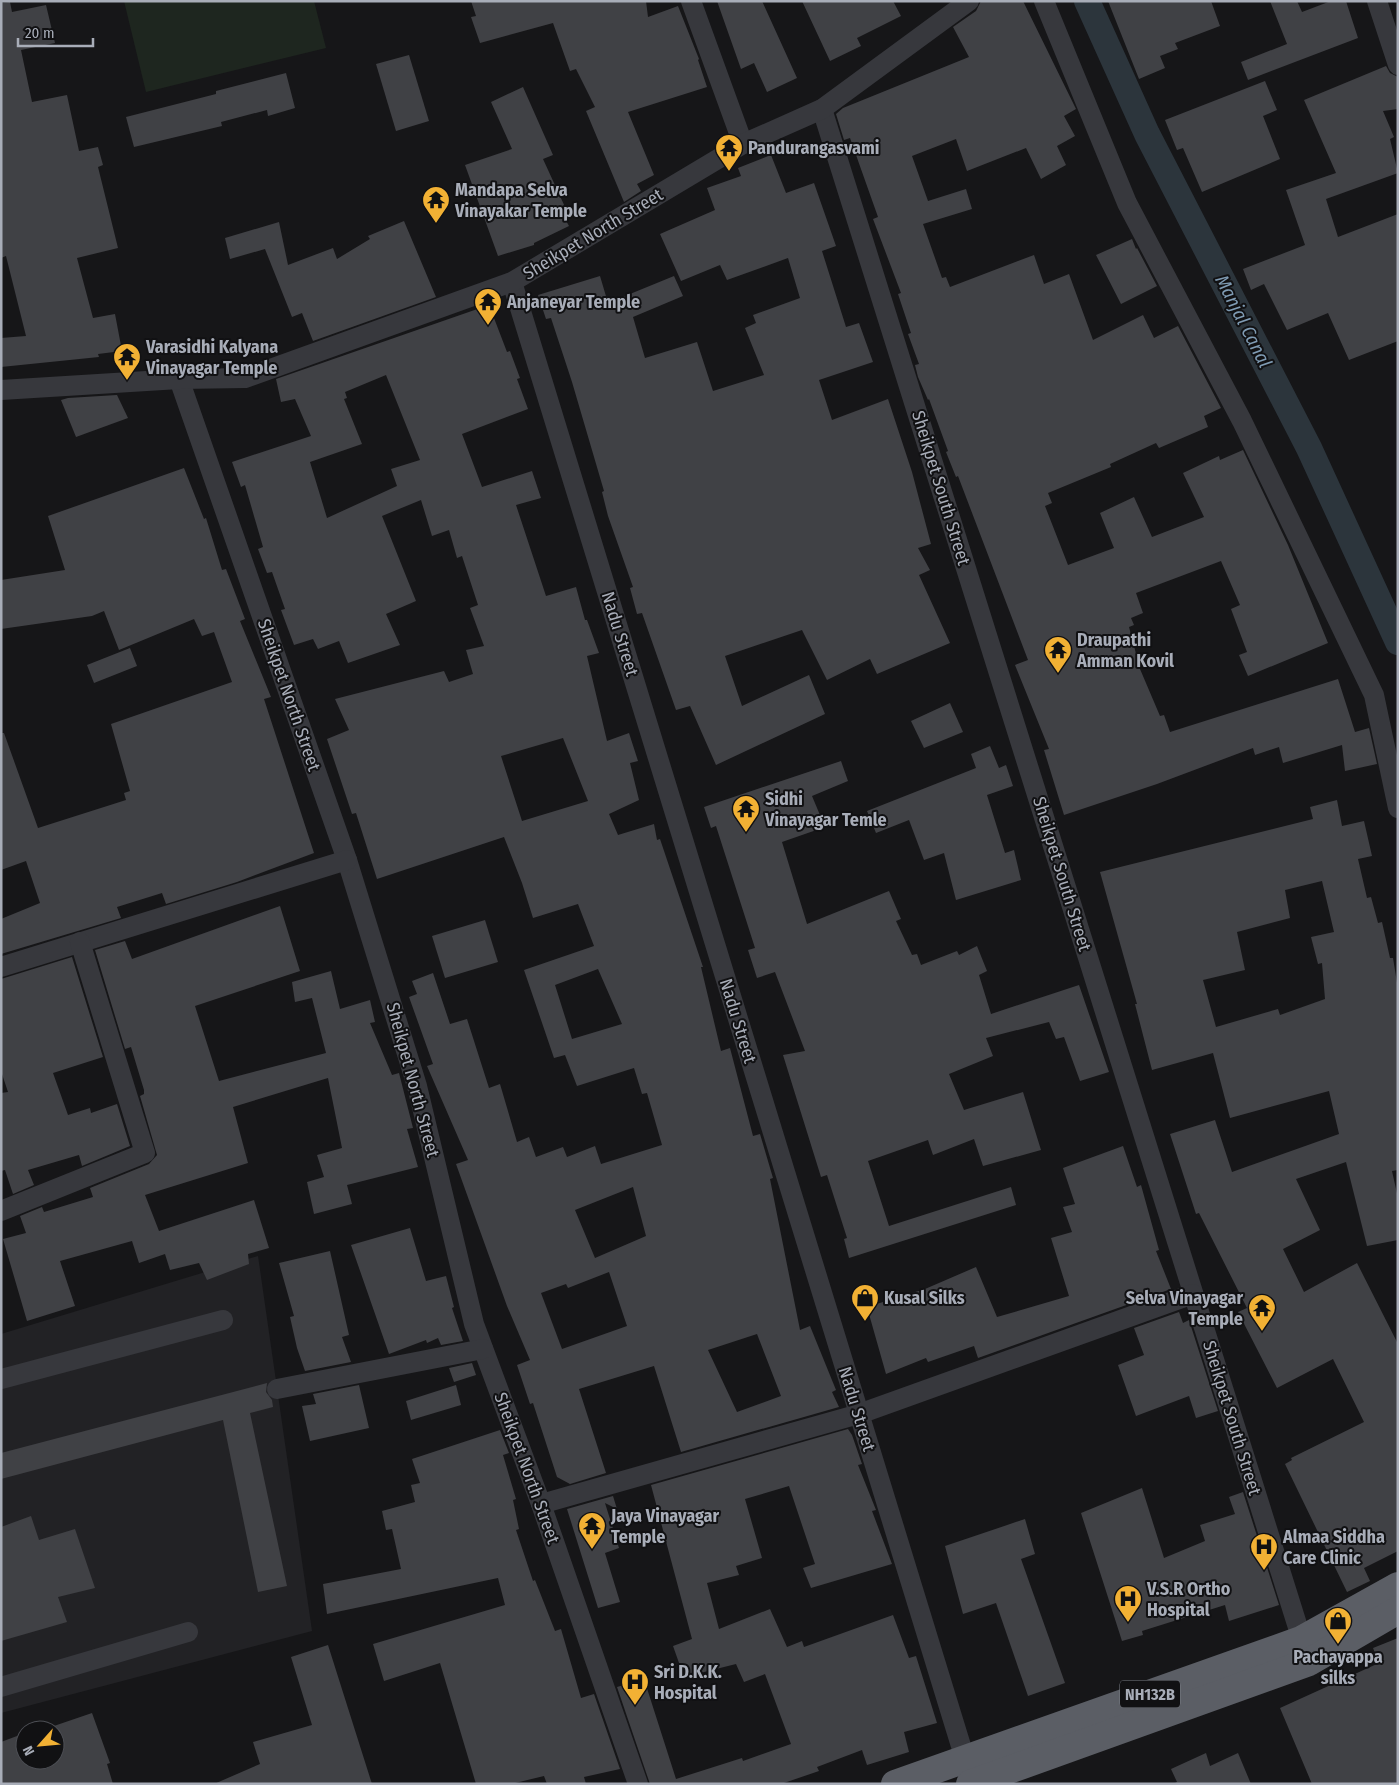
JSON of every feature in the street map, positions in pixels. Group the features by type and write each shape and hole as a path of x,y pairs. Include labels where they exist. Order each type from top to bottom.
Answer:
{"highway":[{"path":"1305,1651 1398,1586"},
{"path":"894,1784 969,1776 1305,1651 1398,1610"}],"street":[{"path":"691,1 743,144"},
{"name":"Sheikpet North Street","path":"1,390 178,379 245,378 512,282 743,144 822,109 969,1"},
{"path":"1044,1 1127,203 1242,421 1374,695 1398,808"},
{"path":"1377,1 1398,65"},
{"name":"Sheikpet South Street","path":"822,109 1305,1651"},
{"name":"Nadu Street","path":"512,282 969,1776"},
{"name":"Sheikpet North Street","path":"178,379 347,860 417,1086 474,1324 541,1504 638,1784"},
{"path":"1,967 347,860"},
{"path":"1,1211 146,1153 80,942"},
{"path":"541,1504 858,1414 1193,1294"},
{"path":"1,1378 223,1320"},
{"path":"277,1389 483,1349"},
{"path":"1,1687 188,1632"}],"shaded area":[{"path":"124,1 314,1 326,48 146,92"},
{"path":"258,1256 312,1631 1,1713 1,1334"}],"building":[{"path":"471,1 646,1 648,17 678,6 699,59 707,87 628,112 654,175 637,184 641,191 624,202 586,111 595,107 576,69 570,71 553,23 480,43 471,17 476,16"},
{"path":"717,1 762,1 797,78 767,92 754,63 741,69"},
{"path":"802,1 893,1 901,16 857,38 861,46 830,61"},
{"path":"981,1 1023,1 1076,109 1064,116 1075,136 1057,146 1066,165 1041,179 1026,148 967,171 956,139 912,156 928,201 966,189 972,209 923,224 942,278 946,277 950,287 1034,255 1044,284 1069,274 1093,340 1143,315 1154,338 1178,326 1221,408 1204,416 1208,427 1159,448 1156,443 1110,464 1111,467 1048,493 1052,503 1045,506 1068,565 1114,548 1100,513 1134,497 1152,537 1204,517 1183,473 1219,456 1220,460 1243,450 1288,545 1328,643 1248,676 1239,655 1247,652 1231,609 1240,605 1221,561 1136,593 1143,613 1131,618 1134,625 1129,627 1140,669 1160,716 1164,715 1170,732 1338,679 1355,732 1369,728 1377,764 1345,771 1342,745 1283,763 1279,747 1255,755 1253,748 1157,784 1064,815 1044,750 1049,749 1015,665 1028,660 958,476 956,477 946,452 948,451 929,399 918,377 915,365 919,364 908,334 911,333 898,294 901,293 873,219 878,217 850,138 844,140 836,114 843,108 969,57 953,27 976,11"},
{"path":"1108,1 1211,1 1220,26 1175,43 1178,49 1160,56 1165,68 1139,79"},
{"path":"1270,1 1297,1 1302,12 1331,1 1346,1 1358,38 1248,80 1241,62 1287,44"},
{"path":"10,2 12,12 46,5 55,43 21,50 32,102 67,95 79,151 98,147 103,165 98,167 118,248 77,258 93,318 115,314 122,351 98,354 99,357 1,367 1,338 26,336 6,256 1,258 1,3"},
{"path":"409,55 429,121 396,131 376,64"},
{"path":"1386,66 1390,73 1398,77 1398,109 1383,111 1394,137 1390,139 1398,173 1326,199 1338,237 1398,214 1398,341 1349,360 1328,313 1287,330 1264,284 1251,290 1243,269 1305,245 1286,190 1336,173 1304,100"},
{"path":"286,73 295,108 268,116 267,110 221,122 222,126 134,147 126,117 216,94 216,91"},
{"path":"1265,81 1277,110 1263,116 1280,159 1202,192 1183,148 1177,150 1165,120"},
{"path":"523,87 553,155 543,159 565,207 559,208 569,226 534,243 534,245 498,256 465,165 512,149 491,102"},
{"path":"771,155 786,193 814,183 836,246 822,251 846,327 859,323 873,362 819,380 832,420 888,399 912,472 931,544 918,548 930,570 919,575 950,643 877,674 870,659 827,680 802,630 725,656 742,706 809,675 825,714 716,765 690,706 676,710 642,613 637,614 630,588 633,587 608,516 602,492 604,491 572,382 551,318 546,319 538,295 600,276 608,303 674,276 683,296 633,317 645,358 697,342 713,391 764,375 745,328 756,323 753,315 800,298 788,258 727,280 720,265 681,281 660,234 715,210 707,188 741,176 738,168"},
{"path":"404,221 436,297 313,341 302,313 292,317 265,249 230,259 225,238 279,222 288,265 333,248 337,259 370,239 368,236"},
{"path":"1132,239 1157,286 1121,304 1096,255"},
{"path":"489,305 507,352 510,351 520,378 517,379 528,409 462,434 482,487 532,471 541,498 516,505 546,596 576,587 585,620 587,620 599,653 587,656 607,741 629,733 638,761 630,763 639,800 609,814 618,835 654,824 657,840 660,839 703,967 701,967 721,1051 730,1048 753,1136 760,1134 773,1178 770,1179 800,1330 810,1326 836,1390 832,1392 839,1407 681,1452 654,1366 579,1389 606,1473 570,1484 557,1477 533,1403 530,1404 517,1365 530,1360 507,1306 456,1164 468,1160 427,1066 433,1064 409,997 417,994 412,981 433,973 450,1024 467,1019 489,1088 500,1084 517,1142 529,1137 536,1157 563,1147 567,1157 595,1146 601,1164 662,1145 647,1093 642,1094 634,1068 577,1086 565,1055 554,1058 524,970 594,946 578,904 533,918 504,837 377,879 356,813 352,814 327,739 349,730 335,699 444,671 449,682 473,674 466,650 484,646 470,608 478,605 462,556 457,558 449,530 432,536 421,500 382,516 416,601 386,614 400,645 348,663 339,641 318,649 313,639 294,645 281,610 285,609 272,572 267,573 258,549 263,547 245,485 241,487 232,462 311,436 295,399 281,402 276,379","holes":["386,375 420,460 391,469 397,486 327,518 310,462 362,444 344,399 347,398 345,392","563,738 588,801 522,821 501,756","598,969 622,1024 572,1039 555,985","633,1187 646,1236 595,1258 575,1210","609,1272 627,1326 562,1349 541,1293 566,1284 568,1288","757,1334 781,1396 737,1412 708,1350"]},
{"path":"117,395 128,418 76,437 61,400"},
{"path":"184,468 204,519 206,518 222,570 226,569 245,619 240,621 271,697 264,699 314,853 237,882 166,904 162,893 117,907 121,918 1,954 1,919 40,903 26,861 1,870 1,733 4,733 38,828 126,800 124,793 130,791 111,724 232,682 214,632 202,636 194,619 119,650 104,611 92,616 1,629 1,580 65,570 48,516"},
{"path":"130,648 137,666 94,683 87,665"},
{"path":"950,703 963,732 924,748 911,721"},
{"path":"990,746 999,768 1006,765 1013,786 987,795 1005,853 1014,850 1021,880 956,900 944,853 924,860 909,820 876,833 867,811 976,768 971,754"},
{"path":"841,761 848,781 812,796 825,827 782,842 807,924 889,891 901,919 896,921 912,955 917,954 921,965 957,951 959,955 977,946 987,971 979,975 991,1014 1079,985 1109,1072 1080,1081 1064,1037 1056,1039 1049,1022 986,1038 993,1056 949,1074 964,1110 1023,1092 1041,1150 983,1166 974,1139 933,1155 928,1140 868,1161 889,1226 1011,1187 1016,1205 849,1258 844,1239 847,1238 827,1175 821,1177 783,1055 805,1051 775,972 757,978 748,950 755,948 716,826 711,828 704,807"},
{"path":"1337,800 1342,826 1364,821 1372,856 1358,859 1367,898 1371,897 1378,923 1382,922 1390,958 1393,958 1398,989 1398,1170 1392,1171 1398,1198 1398,1240 1367,1246 1346,1162 1296,1179 1320,1230 1283,1249 1304,1292 1357,1263 1398,1344 1398,1551 1364,1568 1370,1581 1347,1592 1285,1464 1292,1460 1291,1458 1364,1422 1333,1359 1277,1388 1238,1312 1247,1308 1199,1213 1196,1214 1170,1134 1215,1120 1232,1172 1339,1134 1329,1091 1230,1118 1213,1053 1152,1070 1135,1004 1137,1004 1100,872 1313,819 1310,807","holes":["1322,881 1334,932 1311,937 1318,964 1322,963 1325,999 1280,1015 1278,1009 1216,1027 1203,980 1245,970 1237,932 1290,918 1285,890"]},
{"path":"280,906 300,971 195,1006 219,1081 326,1053 312,998 295,1002 292,982 331,971 340,1009 370,1000 375,1022 370,1023 392,1075 399,1073 413,1128 407,1129 418,1167 347,1185 352,1204 314,1214 307,1182 324,1177 317,1155 342,1148 328,1078 233,1107 248,1163 145,1195 159,1231 254,1200 269,1248 248,1254 249,1264 207,1280 199,1263 170,1270 165,1254 139,1263 132,1241 60,1261 75,1306 27,1321 3,1239 26,1233 20,1216 42,1207 44,1212 93,1197 90,1188 149,1164 157,1155 140,1096 144,1094 144,1090 131,1047 125,1049 95,950 125,941 132,959"},
{"path":"485,920 498,962 445,978 432,936"},
{"path":"72,957 103,1057 53,1073 68,1115 90,1108 91,1113 117,1104 130,1146 82,1166 79,1155 28,1170 34,1185 13,1194 5,1170 1,1171 1,1093 8,1092 1,1071 1,979"},
{"path":"1123,1146 1137,1187 1141,1185 1159,1250 1156,1251 1171,1289 978,1358 974,1346 928,1362 926,1358 886,1374 867,1307 925,1289 976,1267 997,1317 1069,1296 1051,1238 1072,1232 1063,1207 1075,1204 1063,1168"},
{"path":"410,1228 426,1281 446,1276 454,1307 452,1308 463,1341 441,1345 438,1338 427,1343 426,1340 389,1354 351,1245"},
{"path":"330,1251 349,1335 342,1337 351,1362 305,1371 297,1348 290,1317 294,1316 279,1263"},
{"path":"1179,1312 1183,1323 1189,1320 1218,1411 1196,1418 1189,1396 1136,1416 1118,1365 1144,1355 1134,1328"},
{"path":"472,1363 476,1375 454,1382 449,1368"},
{"path":"267,1383 266,1392 272,1400 273,1407 250,1413 287,1586 258,1592 223,1420 1,1479 1,1453"},
{"path":"359,1385 369,1428 310,1441 302,1406 316,1404 313,1394"},
{"path":"456,1385 461,1405 411,1420 406,1401"},
{"path":"848,1429 862,1464 858,1465 876,1510 872,1511 892,1564 811,1588 803,1568 815,1564 789,1486 745,1499 762,1558 736,1566 739,1575 707,1583 719,1629 770,1609 787,1647 802,1641 804,1647 893,1615 909,1658 916,1656 937,1723 904,1732 909,1752 867,1765 862,1750 817,1767 819,1771 781,1784 650,1784 617,1687 644,1679 676,1779 742,1758 743,1761 791,1744 765,1674 744,1682 736,1664 684,1677 673,1646 692,1639 651,1485"},
{"path":"500,1430 509,1453 503,1455 516,1499 513,1500 519,1529 516,1530 533,1581 535,1580 555,1631 561,1629 581,1698 594,1694 620,1769 584,1777 586,1784 547,1784 544,1776 511,1784 476,1784 440,1663 384,1681 373,1644 505,1605 498,1578 327,1614 323,1584 401,1569 392,1529 386,1530 382,1511 415,1502 411,1485 420,1483 412,1459"},
{"path":"1142,1488 1164,1558 1205,1541 1200,1525 1235,1514 1229,1497 1243,1492 1279,1605 1229,1621 1225,1605 1142,1631 1143,1635 1122,1641 1081,1513"},
{"path":"613,1496 617,1509 605,1503 619,1548 605,1553 620,1602 598,1608 567,1509"},
{"path":"31,1516 39,1540 75,1529 95,1588 58,1597 67,1622 1,1641 1,1527"},
{"path":"1025,1519 1035,1554 1021,1559 1065,1683 1028,1696 996,1603 963,1614 945,1546"},
{"path":"1398,1638 1398,1784 1312,1784 1280,1708 1379,1663 1373,1648"},
{"path":"328,1645 372,1784 214,1784 260,1764 253,1742 312,1725 291,1657"},
{"path":"92,1713 110,1763 107,1764 113,1784 1,1784 1,1742 15,1737 15,1770 65,1770 65,1722"},
{"path":"1206,1753 1210,1766 1238,1753 1251,1784 1173,1784 1177,1782 1171,1769"}],"waterway":[{"name":"Manjal Canal","path":"1087,1 1147,134 1309,448 1398,642"}],"place":[{"name":"Pandurangasvami","path":"729,172"},
{"name":"Mandapa Selva Vinayakar Temple","path":"436,224"},
{"name":"Anjaneyar Temple","path":"488,326"},
{"name":"Varasidhi Kalyana Vinayagar Temple","path":"127,381"},
{"name":"Draupathi Amman Kovil","path":"1058,674"},
{"name":"Sidhi Vinayagar Temle","path":"746,833"},
{"name":"Kusal Silks","path":"865,1322"},
{"name":"Selva Vinayagar Temple","path":"1262,1332"},
{"name":"Jaya Vinayagar Temple","path":"592,1550"},
{"name":"Almaa Siddha Care Clinic","path":"1264,1571"},
{"name":"V.S.R Ortho Hospital","path":"1128,1623"},
{"name":"Pachayappa silks","path":"1338,1645"},
{"name":"Sri D.K.K. Hospital","path":"635,1706"}]}
